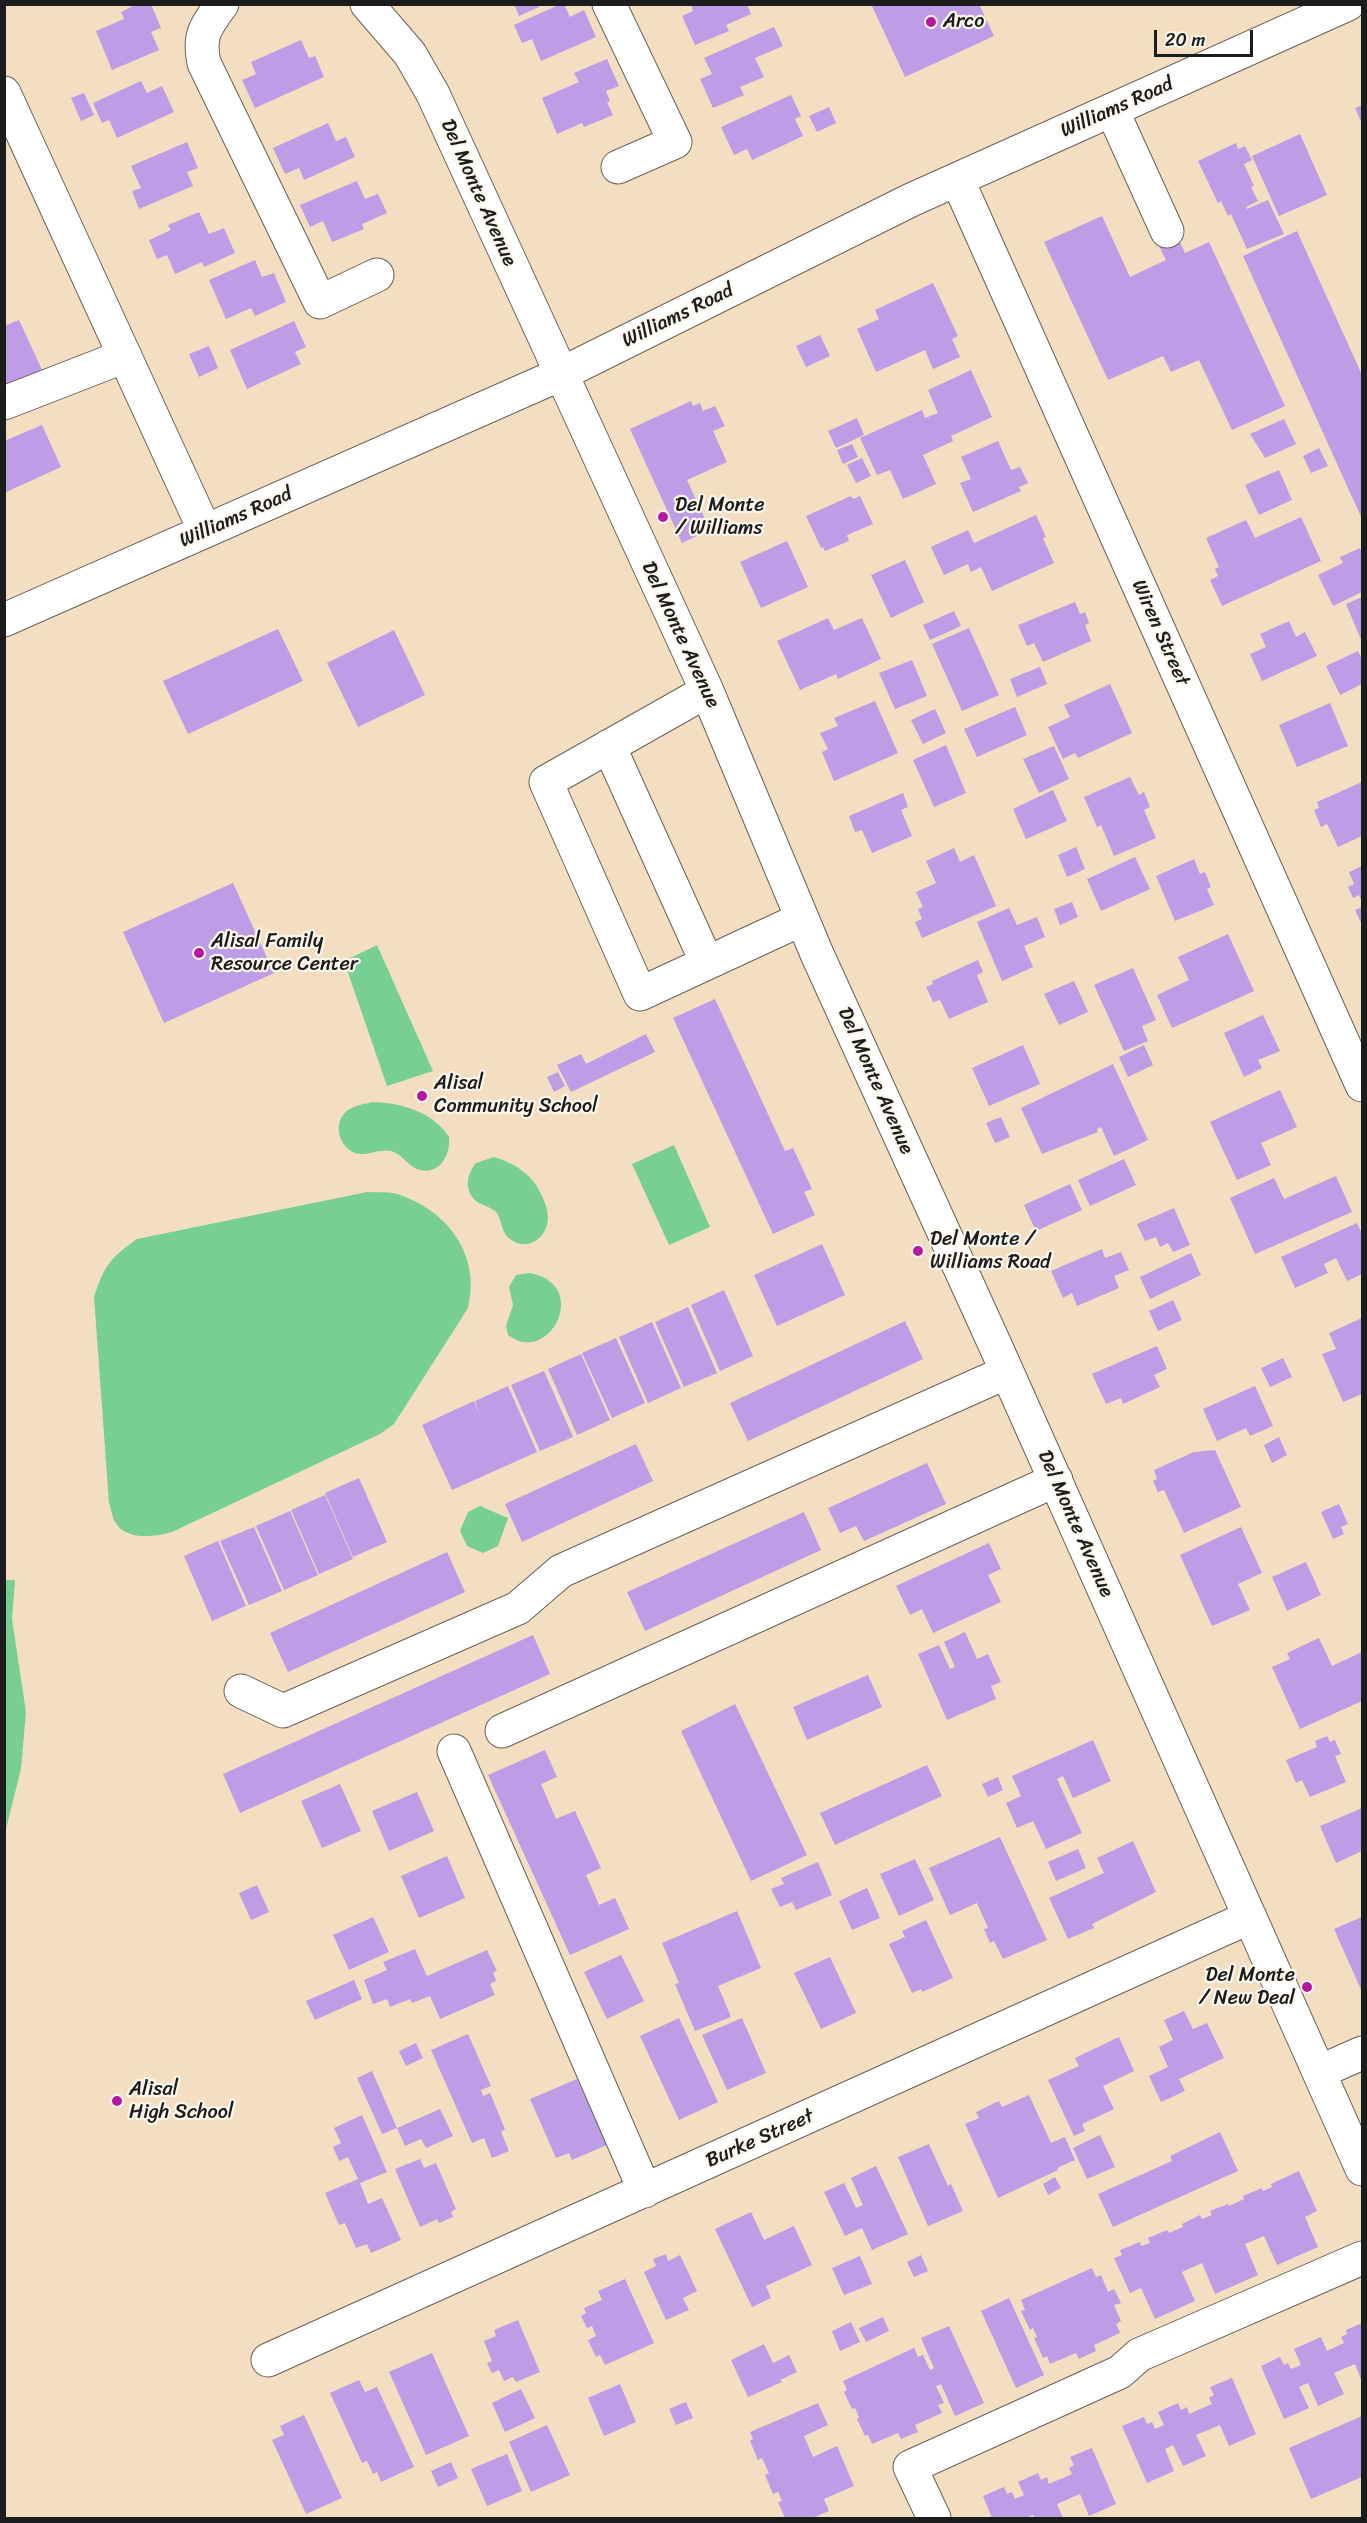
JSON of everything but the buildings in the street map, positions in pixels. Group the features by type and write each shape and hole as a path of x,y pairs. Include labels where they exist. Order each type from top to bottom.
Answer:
{"street":[{"path":"222,4 202,34 200,47 204,63 320,302 377,275"},
{"name":"Del Monte Avenue","path":"368,4 410,54 433,94 707,691 802,919 1056,1480 1362,2169"},
{"path":"609,4 675,142 618,167"},
{"name":"Williams Road","path":"4,620 561,374 911,200 958,181 1348,4"},
{"path":"4,93 205,531"},
{"path":"1112,110 1167,231"},
{"name":"Wiren Street","path":"958,181 1362,1085"},
{"path":"4,403 125,356"},
{"path":"707,691 546,782 640,994 802,919"},
{"path":"609,746 706,963"},
{"path":"241,1691 283,1711 518,1608 561,1571 1007,1372"},
{"path":"502,1731 1056,1480"},
{"path":"454,1751 645,2191"},
{"name":"Burke Street","path":"268,2360 1250,1917"},
{"path":"1319,2072 1362,2053"},
{"path":"934,2518 910,2467 1120,2372 1139,2355 1362,2258"}],"green space":[{"path":"377,945 433,1071 387,1086 344,961"},
{"path":"372,1102 394,1104 415,1110 434,1121 449,1137 448,1151 442,1163 432,1170 425,1171 413,1167 391,1151 359,1154 349,1150 344,1145 339,1132 341,1119 344,1113 352,1108"},
{"path":"674,1145 710,1227 669,1245 632,1164"},
{"path":"494,1157 522,1171 538,1188 542,1196 548,1218 547,1225 540,1237 529,1244 516,1243 510,1239 495,1211 477,1202 469,1191 470,1172 476,1163"},
{"path":"367,1192 396,1194 418,1203 433,1213 457,1238 470,1271 471,1289 468,1308 394,1424 380,1434 172,1532 141,1536 133,1535 120,1528 114,1520 109,1503 94,1297 109,1264 137,1239"},
{"path":"530,1273 549,1280 558,1292 561,1306 558,1320 549,1333 537,1340 523,1342 508,1335 506,1326 513,1305 509,1287 516,1275"},
{"path":"480,1506 508,1518 498,1546 483,1553 467,1546 460,1531 468,1512"},
{"path":"5,1580 15,1580 12,1619 26,1712 21,1769 5,1833"}],"place":[{"name":"Arco","path":"931,22"},
{"name":"Del Monte / Williams","path":"663,517"},
{"name":"Alisal Family Resource Center","path":"199,953"},
{"name":"Alisal Community School","path":"422,1096"},
{"name":"Del Monte / Williams Road","path":"918,1251"},
{"name":"Del Monte / New Deal","path":"1307,1987"},
{"name":"Alisal High School","path":"117,2101"}]}
